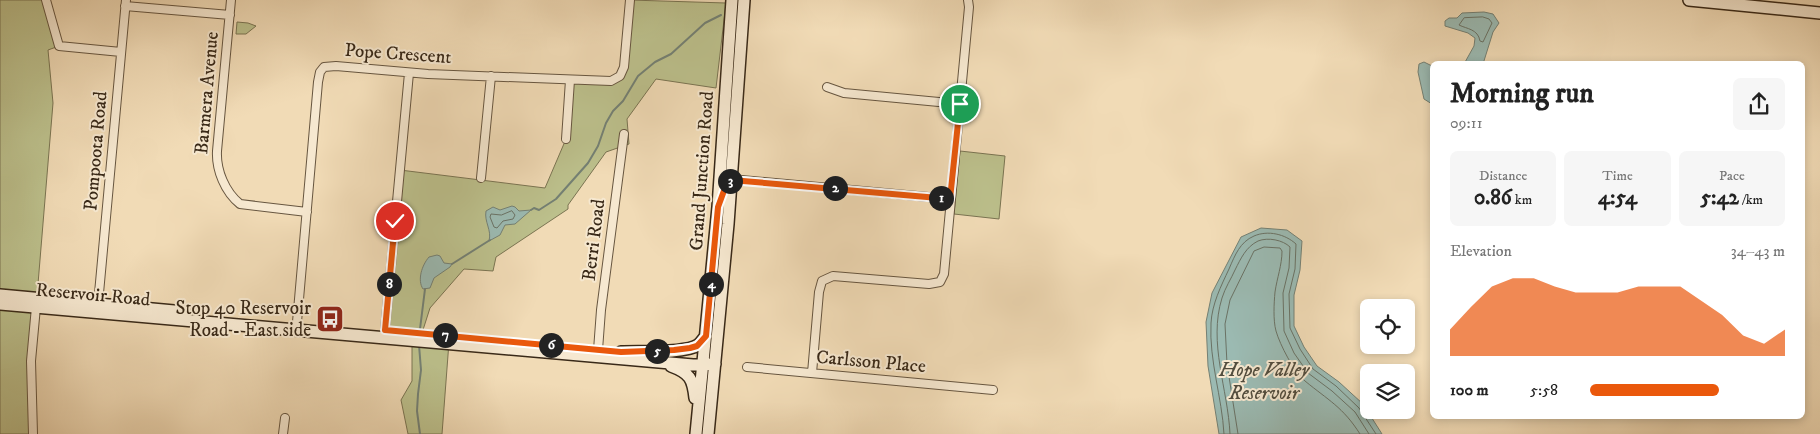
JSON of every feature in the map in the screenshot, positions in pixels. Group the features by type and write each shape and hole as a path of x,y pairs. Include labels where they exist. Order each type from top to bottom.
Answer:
{"main road":[{"name":"Grand Junction Road","path":"708,434 709,363 706,336 718,207 732,0"},
{"name":"Grand Junction Road","path":"696,434 709,363 731,180 744,0"},
{"path":"1689,0 1820,13"},
{"path":"718,207 725,188 731,180 721,162"},
{"name":"Reservoir Road","path":"0,295 15,301 432,337 696,365 709,363"},
{"name":"Reservoir Road","path":"0,304 15,301"},
{"path":"621,352 690,348 697,346 706,336"},
{"name":"Reservoir Road","path":"597,353 621,352 694,358 709,363"},
{"path":"658,361 682,370 690,377 698,420"}],"street":[{"path":"46,0 59,46 121,52"},
{"name":"Barmera Avenue","path":"231,0 217,152 219,173 232,195 240,204 307,212"},
{"name":"Pope Crescent","path":"296,325 320,72 324,67 330,65 409,73 611,81 620,76 624,67 630,0"},
{"path":"812,373 819,292 822,281 833,276 929,284 940,282 944,274 969,7 968,0"},
{"path":"126,3 230,15"},
{"name":"Pompoota Road","path":"97,308 126,3"},
{"path":"385,333 409,73"},
{"path":"481,178 491,76"},
{"path":"566,139 570,80"},
{"path":"827,87 844,93 960,104"},
{"name":"Berri Road","path":"597,353 624,134"},
{"path":"731,180 950,199"},
{"path":"33,434 31,361 36,303"},
{"name":"Carlsson Place","path":"747,367 993,390"},
{"path":"283,434 285,418"}],"green space":[{"path":"0,0 46,0 59,46 48,50 53,103 37,296 0,292"},
{"path":"630,0 726,3 716,88 656,79 627,119 629,144 606,152 568,205 568,209 496,257 493,271 464,269 430,308 422,333 385,330 400,170 545,188 566,139 570,80 611,81 620,76"},
{"path":"237,22 256,26 246,34 236,34"},
{"path":"960,151 1005,156 999,219 954,214"},
{"path":"0,303 36,307 31,361 33,434 0,434"},
{"path":"412,339 449,342 442,434 408,434 401,400 412,381"}],"water":[{"path":"1484,12 1493,14 1499,23 1493,32 1484,61 1466,61 1474,46 1475,38 1468,33 1445,26 1445,21 1449,18 1457,18 1462,13"},
{"path":"1424,62 1430,65 1430,103 1424,99 1418,72 1419,64"},
{"path":"512,206 519,211 531,210 515,224 505,225 500,235 489,241 490,233 486,211 493,207 500,210"},
{"name":"Hope Valley Reservoir","path":"1261,228 1287,230 1302,241 1300,270 1294,295 1294,326 1304,347 1317,366 1339,382 1360,401 1360,419 1372,419 1382,434 1219,434 1208,366 1206,322 1212,293 1241,237"},
{"path":"440,256 444,263 452,264 434,278 430,288 423,289 420,281 422,268 429,257"}],"waterway":[{"path":"531,210 534,208 539,210 556,199 588,163 598,146 606,123 613,111 623,101 638,76 655,62 671,54 705,23 721,15"},
{"path":"452,264 490,240"},
{"path":"419,337 425,289"},
{"path":"419,345 421,370 417,411 420,434"}],"place":[{"name":"Stop 40 Reservoir Road - East side","path":"330,319"}],"route":[{"path":"395,221 385,330 621,352 690,348 697,346 706,336 718,207 725,188 731,180 950,199 960,104"}]}
